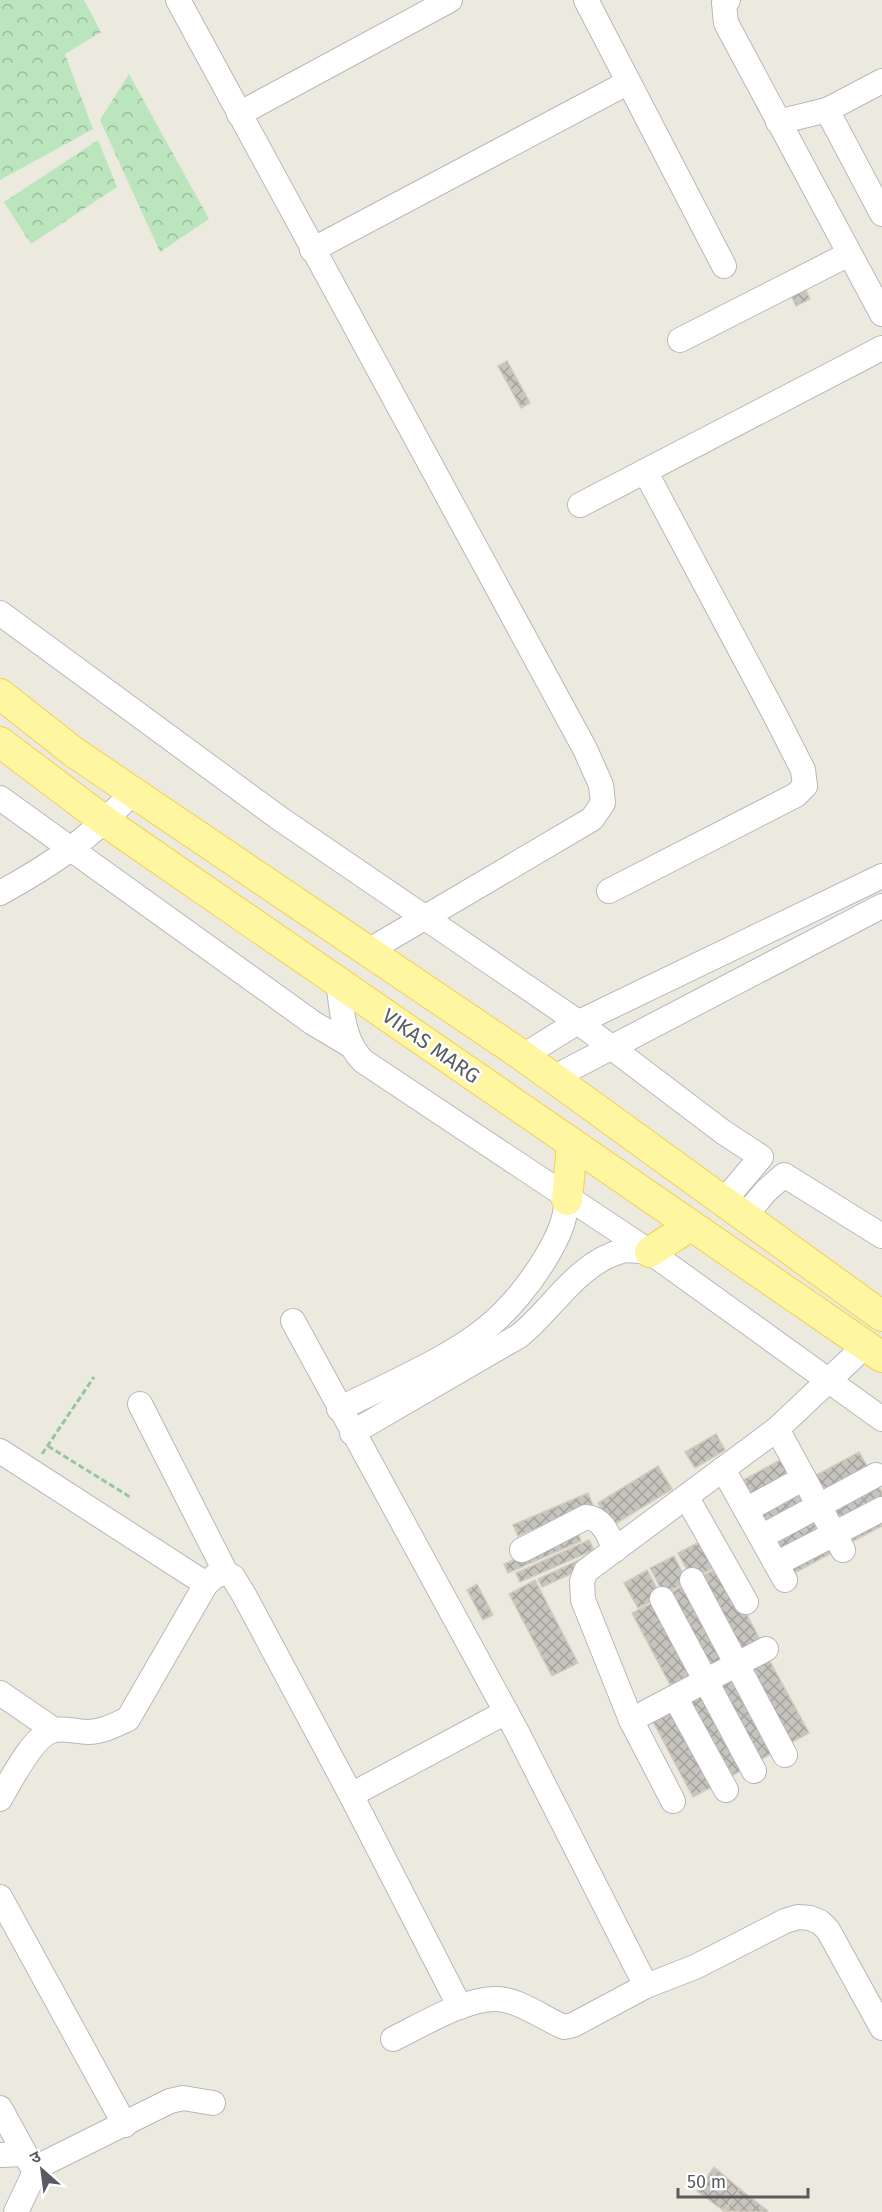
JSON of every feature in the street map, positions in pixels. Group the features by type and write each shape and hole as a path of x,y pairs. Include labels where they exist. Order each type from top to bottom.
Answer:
{"main road":[{"path":"0,694 75,753 523,1056 882,1316"},
{"name":"VIKAS MARG","path":"0,742 106,822 874,1352"},
{"path":"567,1200 572,1145"},
{"path":"650,1252 690,1226"}],"street":[{"path":"178,0 585,749 601,785 603,803 592,819 368,951"},
{"path":"239,114 450,0"},
{"path":"586,0 627,83 724,266"},
{"path":"728,0 724,3 726,23 882,314"},
{"path":"778,122 827,110 882,81"},
{"path":"312,250 627,83"},
{"path":"827,110 882,214"},
{"path":"680,340 849,254"},
{"path":"580,505 882,348"},
{"path":"609,891 796,795 805,786 803,770 645,471"},
{"path":"0,613 279,819 578,1022 784,1175 879,1231"},
{"path":"0,893 72,851 106,822 133,792"},
{"path":"0,798 314,1023 350,1045 363,1061 567,1200 650,1252 882,1419"},
{"path":"523,1056 578,1022 882,876"},
{"path":"553,1078 882,906"},
{"path":"338,981 345,1029 350,1045"},
{"path":"733,1209 761,1156"},
{"path":"733,1209 766,1191 784,1175"},
{"path":"339,1409 483,1331 501,1316 537,1273 562,1231 567,1200"},
{"path":"352,1433 519,1335 538,1321 549,1306 581,1274 607,1257 624,1250 650,1252"},
{"path":"524,1287 549,1306"},
{"path":"293,1321 506,1712 646,1986"},
{"path":"673,1801 631,1720 583,1600 582,1581 586,1571 777,1429 827,1380 874,1352"},
{"path":"140,1404 216,1579"},
{"path":"777,1429 839,1542"},
{"path":"0,1451 216,1579 233,1577 351,1795 460,2007"},
{"path":"723,1469 780,1572 839,1542 882,1509"},
{"path":"761,1537 876,1475"},
{"path":"746,1510 804,1478"},
{"path":"687,1497 746,1602"},
{"path":"522,1550 586,1517 594,1517 603,1526 615,1550"},
{"path":"0,1693 54,1730 90,1733 109,1728 128,1719 216,1579"},
{"path":"692,1580 785,1755"},
{"path":"662,1599 754,1771"},
{"path":"631,1720 766,1649"},
{"path":"675,1697 726,1790"},
{"path":"351,1795 506,1712"},
{"path":"0,1799 35,1743 54,1730"},
{"path":"0,1898 125,2125"},
{"path":"393,2039 460,2007 477,2002 505,2000 564,2027 584,2020 646,1986 695,1967 785,1921 798,1917 820,1922 828,1930 882,2028"},
{"path":"0,2155 30,2163 47,2162 170,2101 183,2098 213,2103"},
{"path":"0,2108 30,2163 16,2212"}],"path":[{"path":"31,1471 94,1377"},
{"path":"48,1446 130,1497"}],"green space":[{"path":"0,0 84,0 101,32 65,54 93,129 0,180"},
{"path":"129,74 209,219 160,252 100,120"},
{"path":"98,140 117,187 31,244 4,202"}],"building":[{"path":"804,286 810,299 796,306 790,293"},
{"path":"507,361 530,403 521,408 498,366"},
{"path":"716,1434 725,1450 695,1468 685,1452"},
{"path":"859,1452 871,1473 821,1501 809,1479"},
{"path":"789,1455 800,1476 748,1503 738,1483"},
{"path":"658,1466 672,1489 612,1526 598,1503"},
{"path":"875,1480 882,1492 882,1504 836,1528 824,1507"},
{"path":"804,1483 815,1504 764,1531 753,1510"},
{"path":"588,1493 593,1505 518,1536 513,1525"},
{"path":"820,1511 830,1530 779,1557 769,1538"},
{"path":"882,1512 882,1526 846,1545 840,1534"},
{"path":"578,1533 581,1541 508,1573 504,1564"},
{"path":"834,1538 839,1549 789,1576 783,1565"},
{"path":"705,1539 719,1565 692,1579 678,1553"},
{"path":"589,1540 594,1550 520,1582 516,1573"},
{"path":"594,1553 597,1562 542,1587 538,1579"},
{"path":"674,1556 687,1582 664,1594 650,1568"},
{"path":"721,1566 764,1647 738,1661 695,1580"},
{"path":"647,1570 661,1596 638,1608 624,1583"},
{"path":"535,1580 578,1663 552,1676 509,1594"},
{"path":"690,1582 733,1663 707,1677 664,1596"},
{"path":"477,1584 493,1615 483,1620 467,1590"},
{"path":"658,1600 701,1680 675,1694 632,1613"},
{"path":"765,1652 809,1733 783,1747 740,1666"},
{"path":"737,1669 780,1749 754,1763 711,1682"},
{"path":"707,1685 750,1766 724,1780 681,1699"},
{"path":"676,1702 719,1783 693,1797 650,1716"},
{"path":"714,2167 740,2189 724,2211 697,2191"},
{"path":"740,2189 768,2211 724,2211"}]}
